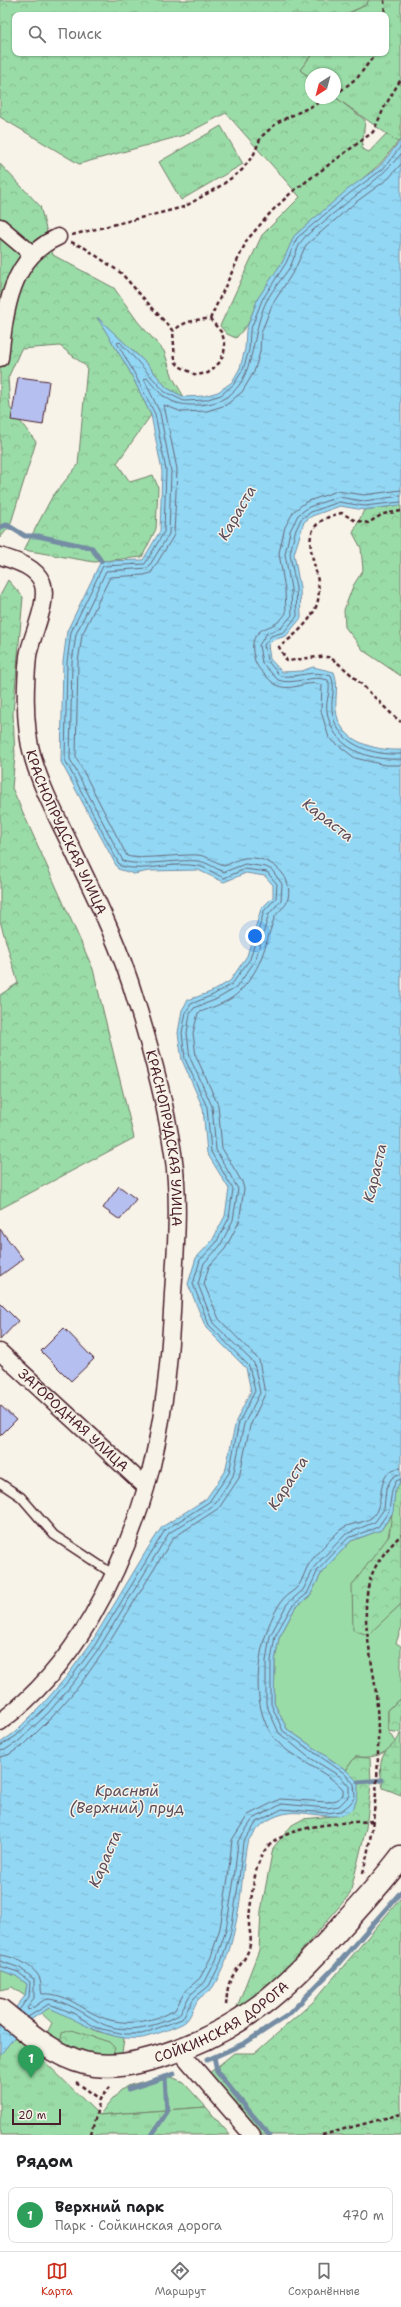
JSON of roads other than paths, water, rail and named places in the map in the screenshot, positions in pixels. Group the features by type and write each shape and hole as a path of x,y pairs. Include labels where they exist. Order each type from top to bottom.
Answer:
{"main road":[{"name":"СОЙКИНСКАЯ ДОРОГА","path":"1,2011 29,2033 64,2056 102,2066 121,2065 147,2060 179,2050 223,2031 246,2017 289,1983 353,1914 401,1857"}],"street":[{"path":"0,228 32,254"},
{"path":"0,358 2,332 11,293 19,272 32,254 43,244 58,236"},
{"name":"КРАСНОПРУДСКАЯ УЛИЦА","path":"0,556 26,566 38,575 44,586 44,596 28,653 26,699 32,754 43,788 119,951 134,994 157,1074 174,1154 177,1218 171,1329 165,1392 146,1487 113,1574 97,1608 75,1644 36,1692 0,1722"},
{"name":"ЗАГОРОДНАЯ УЛИЦА","path":"0,1352 146,1487"},
{"path":"179,2050 252,2135"}],"lane":[{"path":"0,1482 21,1497 54,1535 113,1574"}],"water":[{"name":"Красный (Верхний) пруд","path":"401,140 401,505 364,510 340,506 312,516 304,522 294,554 300,588 301,618 286,636 273,640 268,645 270,659 282,672 302,671 313,667 334,672 337,686 336,709 338,720 343,729 350,736 369,746 380,749 401,750 401,1480 395,1491 393,1512 381,1530 351,1541 322,1572 310,1596 295,1608 279,1638 275,1661 274,1703 287,1729 346,1770 358,1782 357,1799 352,1810 343,1815 283,1814 272,1818 263,1824 251,1836 248,1841 244,1861 239,1907 233,1938 223,1968 213,1987 197,2001 185,2022 171,2029 146,2037 124,2038 104,2033 49,2008 27,2022 0,2055 0,2027 25,1996 27,1984 16,1976 0,1970 0,1743 14,1733 42,1705 67,1676 91,1643 162,1527 206,1499 225,1472 236,1421 251,1391 246,1368 206,1328 188,1284 196,1258 212,1241 225,1216 229,1189 207,1153 203,1108 182,1060 178,1033 182,1010 188,1000 211,992 230,981 247,956 261,909 273,897 273,885 265,876 246,873 224,882 198,870 149,871 134,874 118,869 61,762 63,662 67,631 101,561 143,560 160,531 162,471 151,415 129,370 97,317 147,364 167,388 184,397 204,396 218,392 232,382 240,368 245,349 246,330 258,298 283,261 294,236 347,190 380,166"}],"waterway":[{"path":"0,527 7,525 25,536 38,536 92,548 101,561"},
{"path":"358,1782 382,1780"},
{"path":"269,2135 217,2072 214,2057 245,2043 288,2015 336,1966 401,1892"},
{"path":"207,2060 214,2057"},
{"path":"152,2135 167,2112 165,2077 174,2074"},
{"path":"128,2089 165,2077"}],"place":[{"name":"Верхний парк","path":"31,2078"}],"water label":[{"name":"Караста","path":"237,513"},
{"name":"Караста","path":"328,820"},
{"name":"Караста","path":"375,1173"},
{"name":"Караста","path":"288,1483"},
{"name":"Караста","path":"105,1859"}]}
